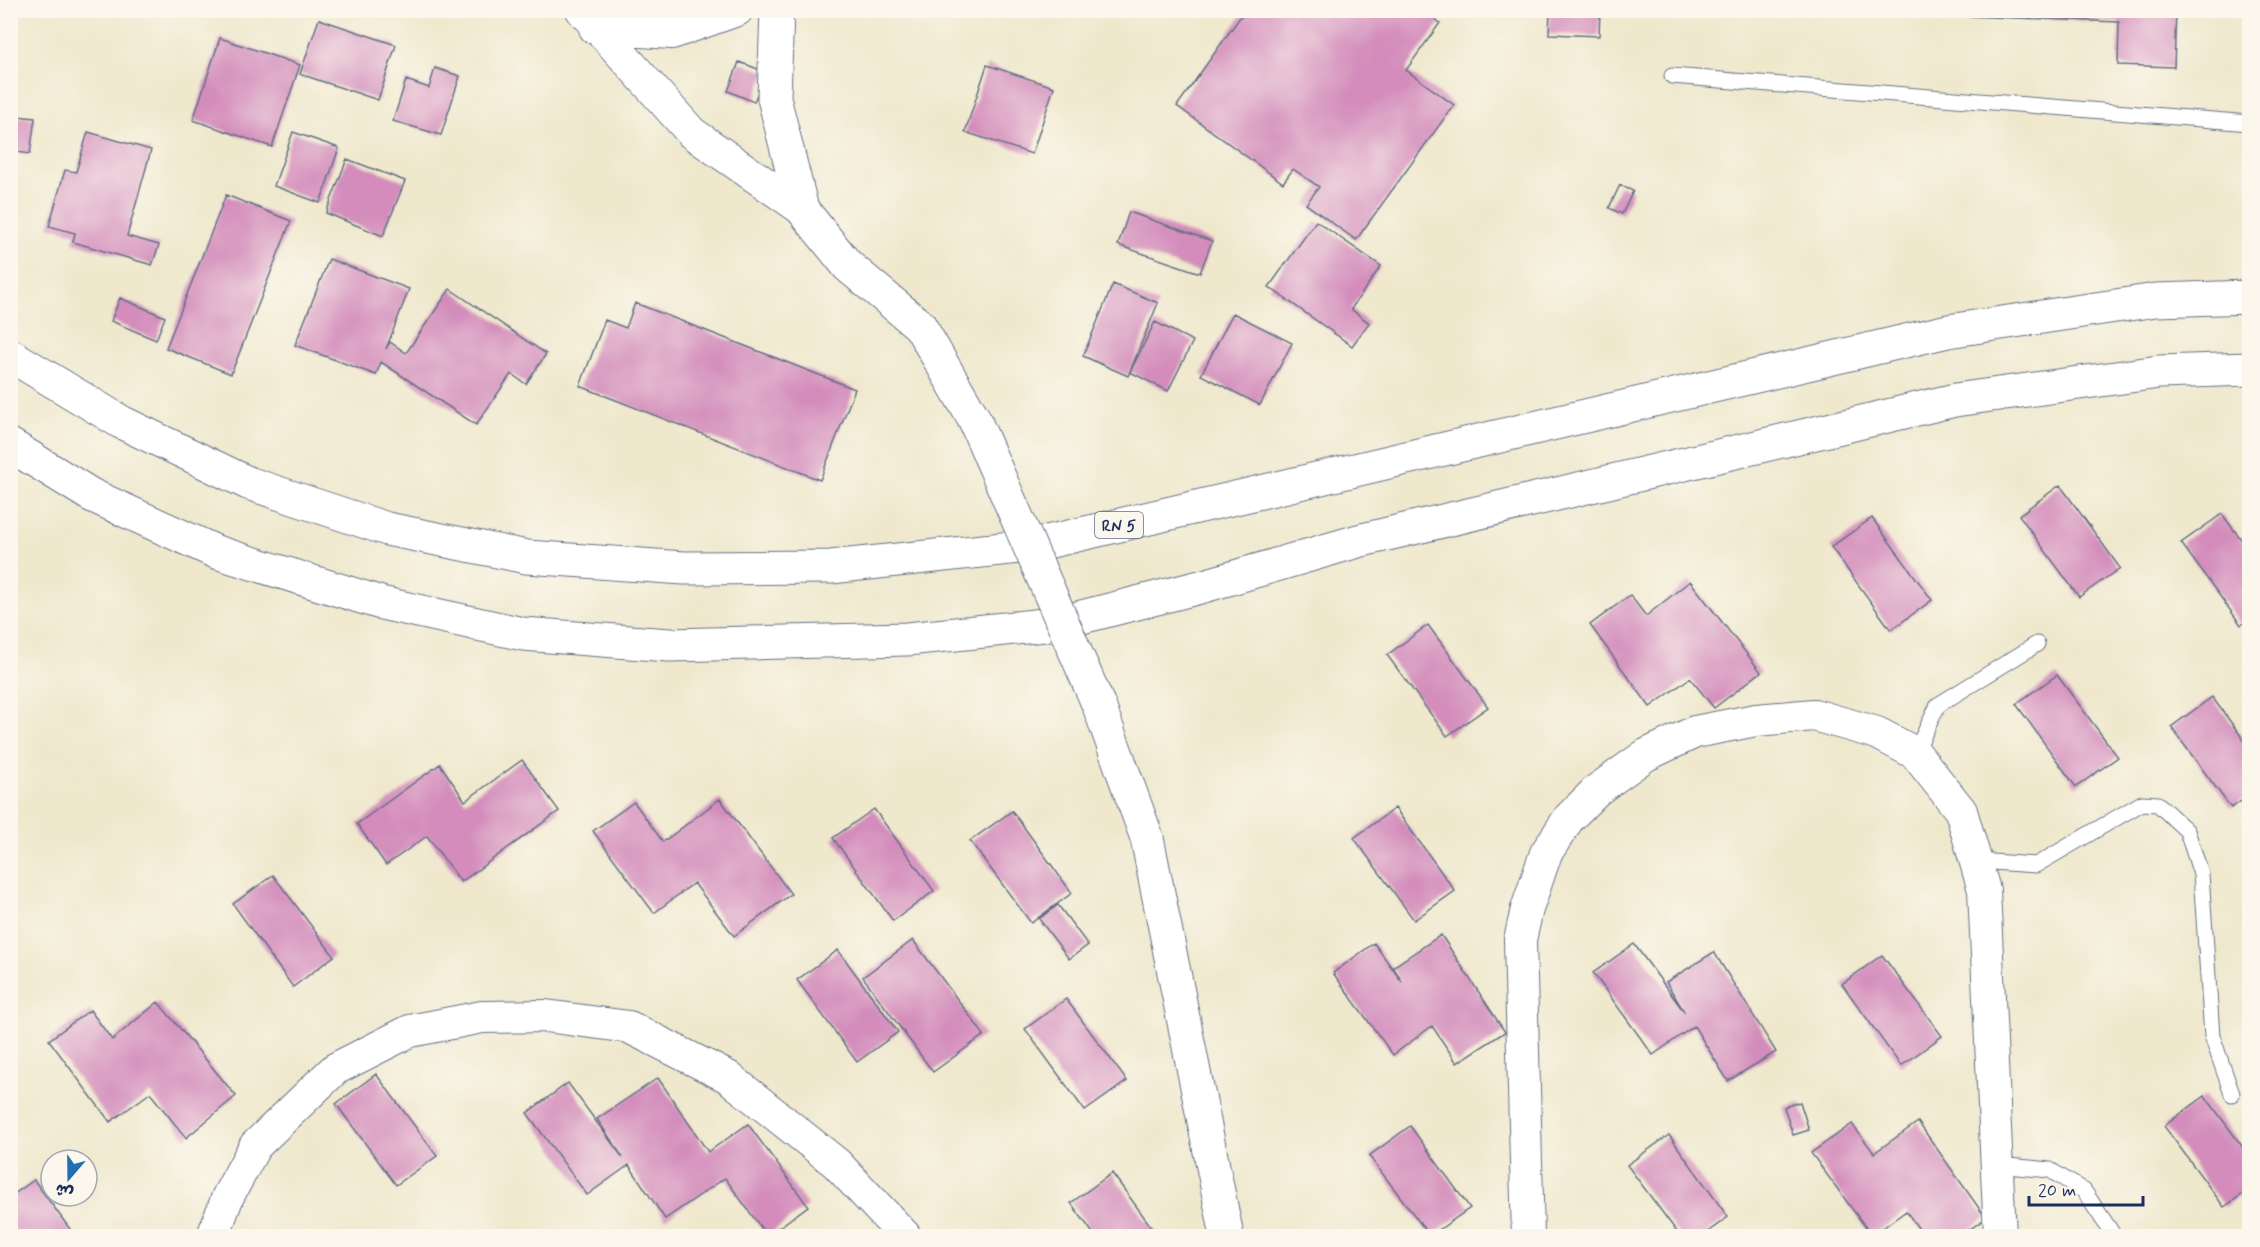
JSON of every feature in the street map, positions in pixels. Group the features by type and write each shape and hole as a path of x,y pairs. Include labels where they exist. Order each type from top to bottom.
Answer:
{"main road":[{"path":"777,10 774,98 802,209 848,266 920,326 975,419 1099,706 1147,838 1227,1236"},
{"name":"RN 5","path":"10,355 121,422 248,483 387,529 527,557 684,568 831,567 1030,546 1948,331 2156,300 2250,297"},
{"path":"10,445 91,495 216,552 381,603 523,634 669,645 907,639 1054,624 1204,586 1358,541 1955,400 2159,372 2250,369"}],"street":[{"path":"589,19 672,33 736,10"},
{"path":"589,19 692,133 802,209"},
{"path":"1528,1236 1520,940 1527,909 1546,853 1569,818 1597,790 1646,755 1695,732 1756,720 1814,715 1877,733 1915,753 1961,811 1984,890 2000,1236"},
{"path":"213,1236 228,1196 255,1146 335,1069 410,1031 482,1017 546,1016 629,1027 728,1077 836,1163 905,1236"}],"lane":[{"path":"1672,76 2250,123"},
{"path":"1915,753 1938,705 2037,644"},
{"path":"1977,861 2036,865 2142,803 2158,804 2187,831 2201,874 2212,1036 2232,1094"},
{"path":"1996,1165 2050,1170 2084,1191 2114,1236"}],"building":[{"path":"1245,10 1423,10 1440,23 1406,70 1454,105 1356,240 1306,204 1319,187 1293,169 1283,183 1177,106"},
{"path":"1550,10 1600,10 1599,36 1549,34"},
{"path":"1865,10 2176,10 2174,67 2118,65 2119,22 1865,12"},
{"path":"319,19 396,45 378,100 300,74"},
{"path":"220,38 300,65 272,147 193,120"},
{"path":"739,62 766,72 754,102 728,91"},
{"path":"987,65 1054,87 1032,154 965,132"},
{"path":"435,68 460,76 441,135 393,121 406,80 429,88"},
{"path":"16,116 35,118 30,154 11,151"},
{"path":"88,132 151,150 127,236 159,245 152,265 73,242 75,233 49,226 65,170 76,172"},
{"path":"293,132 339,148 320,203 274,186"},
{"path":"347,159 405,181 383,236 326,213"},
{"path":"1620,185 1633,191 1622,214 1609,208"},
{"path":"226,195 291,221 231,374 166,348"},
{"path":"1129,212 1212,241 1200,273 1118,245"},
{"path":"1316,221 1381,266 1351,309 1369,323 1352,346 1269,287"},
{"path":"329,259 409,289 386,349 390,342 406,353 450,289 546,354 526,384 511,374 476,425 381,362 376,375 295,345"},
{"path":"1113,284 1158,303 1128,376 1083,356"},
{"path":"120,298 165,317 156,340 111,321"},
{"path":"635,303 855,389 820,480 580,386 605,320 626,328"},
{"path":"1233,313 1292,343 1260,405 1201,375"},
{"path":"1155,322 1193,341 1168,391 1130,372"},
{"path":"2060,485 2120,568 2079,597 2019,515"},
{"path":"2222,514 2250,551 2250,619 2241,625 2181,543"},
{"path":"1872,518 1932,600 1891,630 1831,547"},
{"path":"1690,581 1761,672 1714,708 1690,678 1650,707 1590,625 1630,595 1646,616"},
{"path":"1428,625 1488,707 1447,736 1387,655"},
{"path":"2057,675 2118,757 2076,787 2016,704"},
{"path":"2212,697 2250,748 2250,795 2231,808 2171,727"},
{"path":"522,760 559,811 461,882 427,836 386,865 357,824 440,764 465,801"},
{"path":"720,799 791,894 734,936 694,883 654,913 593,831 634,802 663,842"},
{"path":"1395,808 1455,891 1414,920 1354,838"},
{"path":"874,809 934,891 893,921 833,838"},
{"path":"1012,811 1072,893 1031,923 970,841"},
{"path":"273,875 334,956 293,987 233,904"},
{"path":"1058,905 1088,945 1069,959 1039,919"},
{"path":"1441,935 1505,1032 1457,1063 1432,1026 1393,1055 1333,973 1374,943 1402,982 1393,967"},
{"path":"913,940 984,1035 933,1072 863,977"},
{"path":"1634,944 1685,1013 1666,982 1714,952 1776,1052 1728,1081 1694,1026 1653,1055 1593,973"},
{"path":"838,950 898,1032 857,1062 797,980"},
{"path":"1882,955 1942,1036 1901,1066 1842,984"},
{"path":"1066,999 1127,1081 1085,1111 1025,1029"},
{"path":"158,1002 236,1096 186,1138 150,1093 110,1122 49,1040 90,1010 112,1040"},
{"path":"376,1074 437,1156 396,1185 336,1104"},
{"path":"658,1078 708,1152 748,1124 808,1206 767,1236 725,1178 665,1219 629,1165 587,1195 527,1113 568,1083 623,1158 597,1119"},
{"path":"2205,1096 2250,1157 2250,1189 2224,1207 2164,1126"},
{"path":"1800,1102 1809,1130 1793,1135 1784,1107"},
{"path":"1918,1122 1986,1218 1960,1236 1924,1236 1906,1211 1872,1236 1811,1153 1852,1124 1874,1153"},
{"path":"1410,1126 1470,1208 1430,1236 1369,1156"},
{"path":"1669,1135 1728,1217 1702,1236 1680,1236 1627,1165"},
{"path":"1112,1173 1158,1236 1095,1236 1071,1203"},
{"path":"34,1180 39,1187 39,1208 54,1208 75,1236 12,1236 10,1234 10,1197"}]}
